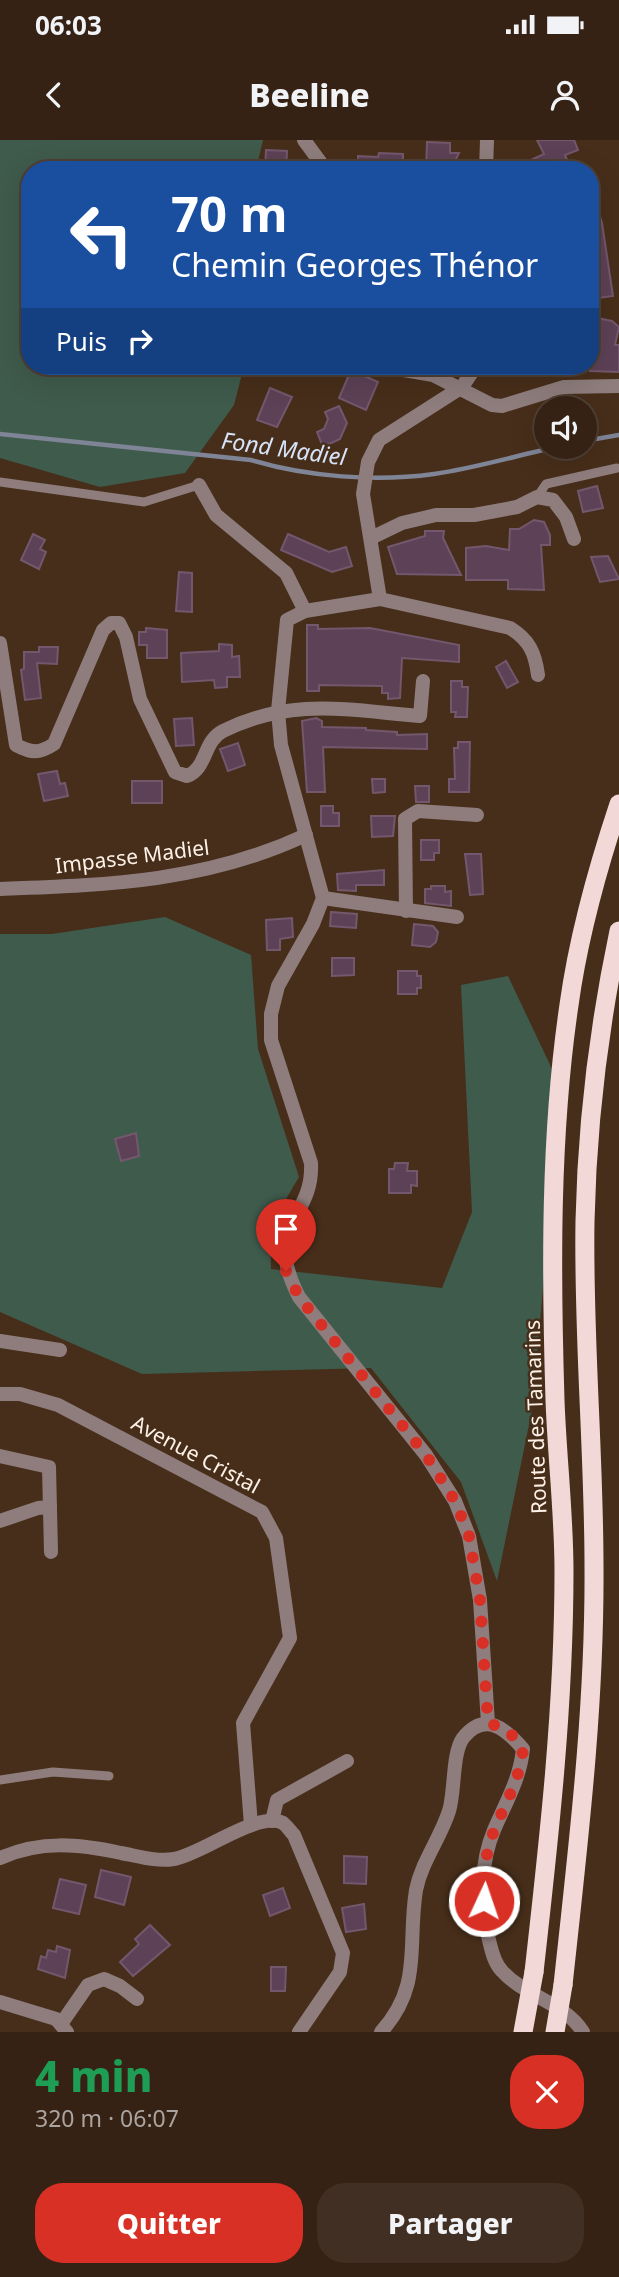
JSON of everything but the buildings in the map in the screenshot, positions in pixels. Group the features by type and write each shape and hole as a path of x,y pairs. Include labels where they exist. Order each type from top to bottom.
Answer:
{"highway":[{"name":"Route des Tamarins","path":"523,2032 553,1803 562,1694 564,1569 555,1401 552,1224 561,1088 569,1003 603,853 619,804"},
{"path":"555,2032 563,1985 591,1708 594,1566 587,1381 587,1175 604,1004 619,931"}],"street":[{"path":"304,140 319,161"},
{"path":"486,161 487,140"},
{"path":"428,375 462,387 492,405 502,406 564,387 619,386"},
{"path":"380,599 363,494 368,462 379,440 462,387 470,375"},
{"path":"199,485 216,515 286,573 304,611"},
{"path":"371,538 402,523 436,514 497,512 537,497 554,500 566,517 574,539"},
{"path":"488,1723 480,1600 469,1536 455,1501 426,1455 299,1297 286,1271 285,1248 290,1223 312,1180 310,1163 271,1040 271,1014 278,986 313,924 323,898 281,745 278,711 287,620 304,611 380,599 510,628 526,639 536,657 538,675"},
{"path":"0,643 16,744 28,751 41,753 54,744 103,630 111,623 119,624 126,637 140,699 175,772 181,776 194,774 210,741 221,732 278,711 307,707 420,716 423,681"},
{"path":"406,911 405,819 418,811 477,815"},
{"name":"Impasse Madiel","path":"0,890 89,886 202,873 280,847 306,835"},
{"path":"323,898 457,917"},
{"path":"0,1341 60,1350"},
{"name":"Avenue Cristal","path":"0,1394 20,1394 58,1405 262,1512 275,1538 290,1638 243,1723 251,1825"},
{"path":"0,1456 49,1467 51,1552"},
{"path":"0,1521 38,1508 50,1507"},
{"path":"381,2032 395,2017 408,1988 416,1891 424,1862 449,1811 461,1740 472,1730 488,1723 507,1729 523,1749 520,1774 493,1833 483,1880 485,1923 494,1956 502,1971 528,1978 579,2026"},
{"path":"272,1821 277,1800 347,1761"},
{"path":"0,1858 41,1846 76,1844 164,1860 191,1856 251,1825 272,1821 283,1824 294,1835 343,1953 340,1972 299,2032"},
{"path":"0,2003 56,2018 64,2028 88,1985 104,1979 137,1998"}],"lane":[{"path":"537,497 546,484 617,468"},
{"path":"0,482 144,502 199,485"},
{"path":"0,1780 53,1772 110,1776"}],"green space":[{"path":"0,140 263,140 258,161 21,161 21,375 242,375 234,405 185,473 100,487 0,458"},
{"path":"165,917 251,955 258,1049 299,1177 270,1226 271,1269 442,1288 472,1212 461,985 508,976 561,1088 532,1410 497,1581 461,1482 371,1368 142,1374 0,1312 0,934 52,934"}],"waterway":[{"name":"Fond Madiel","path":"0,434 251,460 318,474 365,478 450,471 534,452"},
{"name":"Fond Madiel","path":"597,439 619,435"}],"route":[{"path":"286,1271 299,1297 426,1455 455,1501 469,1536 480,1600 488,1723 507,1729 523,1749 520,1774 493,1833 483,1880 484,1901"}]}
